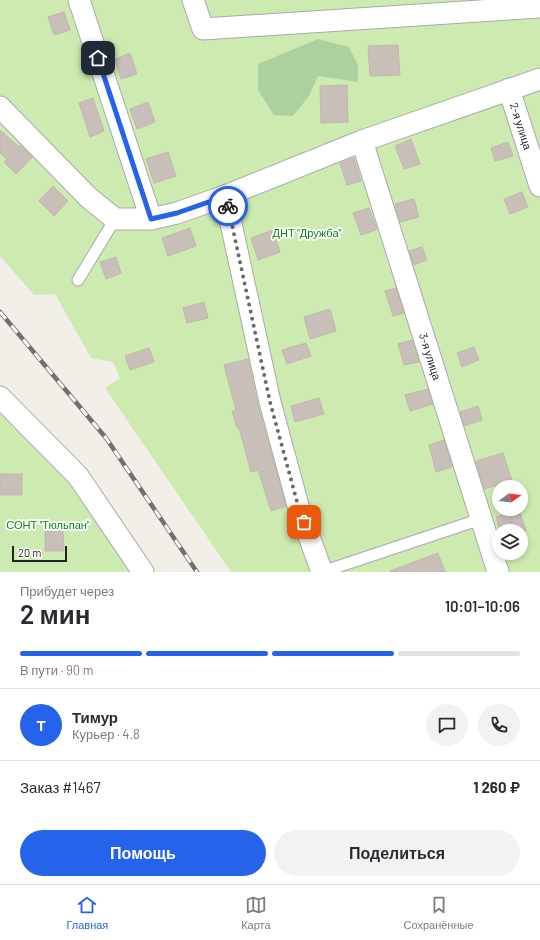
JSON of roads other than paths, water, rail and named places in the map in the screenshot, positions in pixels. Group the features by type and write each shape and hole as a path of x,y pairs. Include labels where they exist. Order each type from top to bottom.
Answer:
{"street":[{"path":"79,0 151,219"},
{"path":"193,0 203,29 540,7"},
{"path":"0,108 89,198 115,219 151,219 177,213 226,196 362,141 540,79"},
{"name":"2-я улица","path":"509,89 540,186"},
{"name":"3-я улица","path":"362,141 498,572"},
{"path":"226,196 270,402 299,509 322,572"},
{"path":"0,396 78,476 143,572"}],"lane":[{"path":"78,280 115,219"},
{"path":"322,572 481,519"}],"railway":[{"path":"0,312 106,438 197,572"}],"park label":[{"name":"ДНТ \"Дружба\"","path":"307,233"},
{"name":"СОНТ \"Тюльпан\"","path":"48,525"}]}
